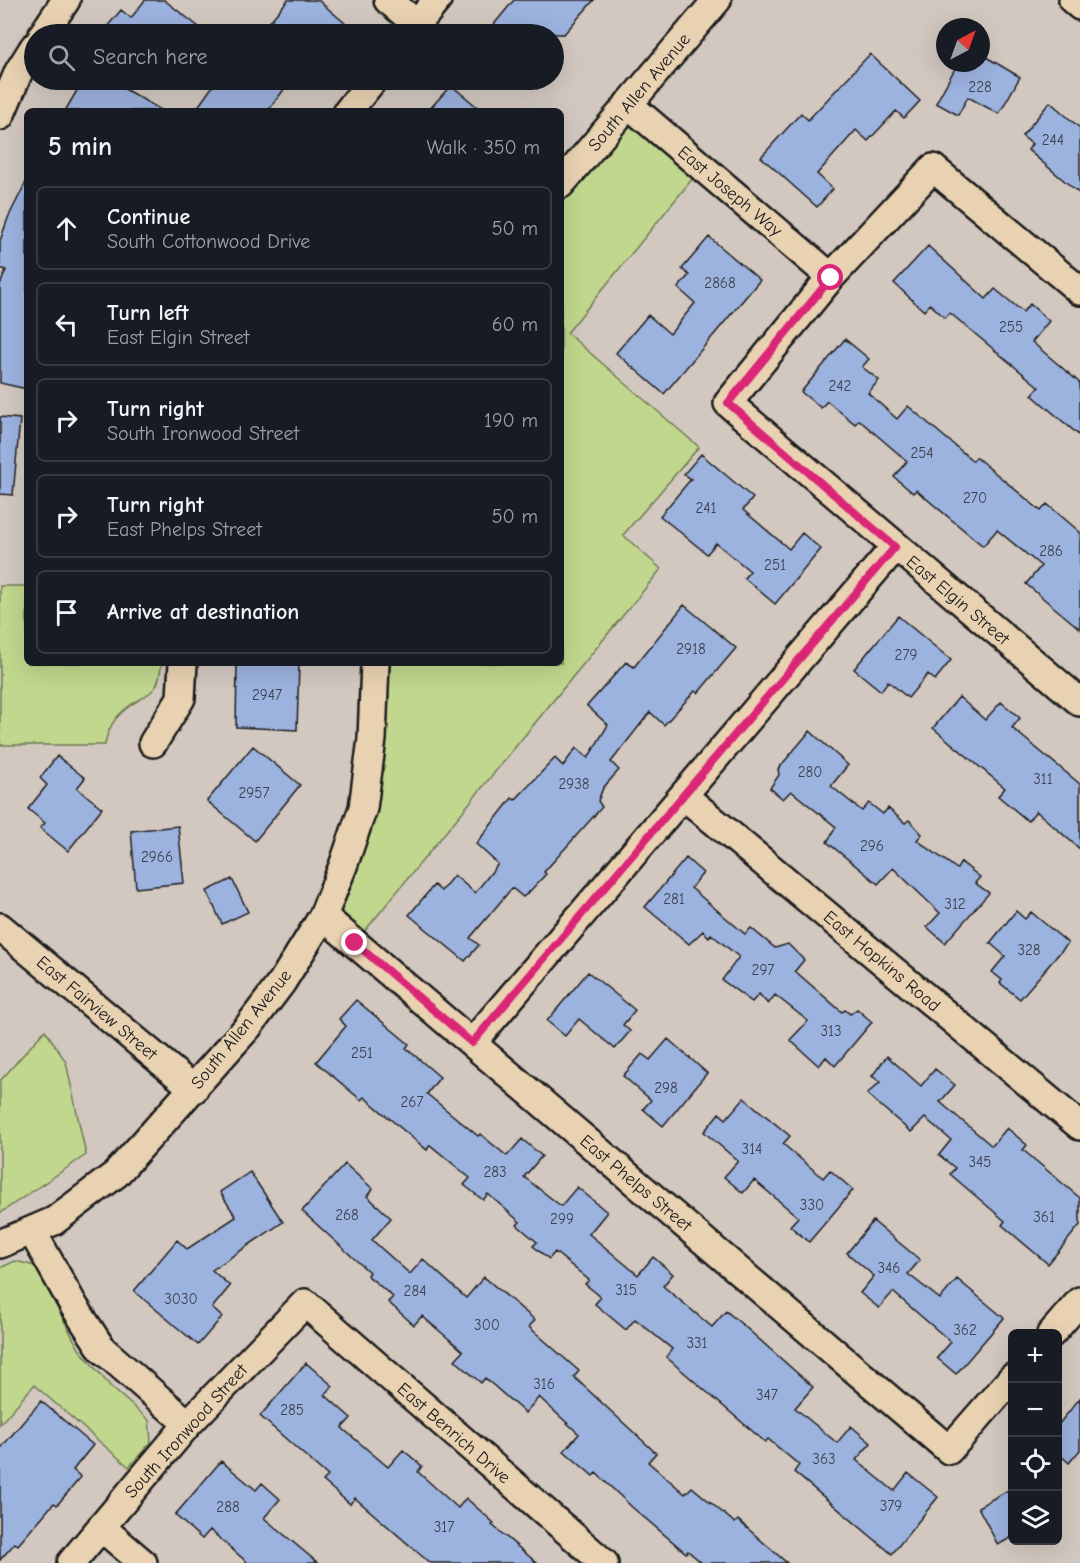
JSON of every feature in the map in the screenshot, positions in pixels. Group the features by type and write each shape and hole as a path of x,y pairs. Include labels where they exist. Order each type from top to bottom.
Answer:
{"street":[{"path":"50,24 66,0"},
{"path":"388,0 409,24"},
{"path":"417,24 437,0"},
{"name":"South Allen Avenue","path":"564,180 717,0"},
{"path":"1073,0 1080,6"},
{"path":"0,116 9,63 24,53"},
{"path":"350,108 365,90"},
{"name":"East Joseph Way","path":"628,104 831,278"},
{"path":"831,278 933,168 1080,291"},
{"name":"East Elgin Street","path":"831,278 728,403 1080,702"},
{"path":"472,1043 895,547"},
{"path":"153,742 181,698 183,666"},
{"name":"South Allen Avenue","path":"0,1244 54,1221 116,1174 248,1027 282,982 323,916 363,808 372,739 375,666"},
{"name":"East Hopkins Road","path":"684,796 1080,1126"},
{"name":"East Phelps Street","path":"323,916 949,1450 1008,1383"},
{"name":"East Fairview Street","path":"0,927 194,1089"},
{"path":"32,1231 74,1306 102,1349 188,1424"},
{"path":"1055,1329 1080,1301"},
{"name":"South Ironwood Street","path":"71,1563 188,1424 305,1303"},
{"name":"East Benrich Drive","path":"305,1303 604,1563"},
{"path":"101,1527 143,1563"}],"green space":[{"path":"628,104 702,167 567,333 699,447 623,535 661,569 355,943 323,916 343,866 375,666 564,666 564,180"},
{"path":"0,586 24,586 24,666 161,666 154,688 148,695 120,714 109,731 105,745 0,745"},
{"path":"45,1030 66,1062 86,1155 0,1213 0,1081"},
{"path":"15,1261 35,1266 79,1349 111,1387 149,1420 151,1442 129,1467 34,1385 0,1424 0,1268"}],"building":[{"path":"145,0 164,0 195,24 109,24 121,10 131,18"},
{"path":"288,0 318,0 346,24 268,24"},
{"path":"514,0 594,0 564,34 564,24 494,24"},
{"path":"870,54 920,101 904,118 896,111 868,141 856,130 817,174 833,189 817,207 761,157 801,113 808,120"},
{"path":"990,59 1020,77 999,114 968,97 958,115 936,103 953,72 990,72"},
{"path":"77,90 126,90 158,108 67,108"},
{"path":"210,90 284,90 270,108 197,108"},
{"path":"447,90 457,90 478,108 431,108"},
{"path":"1050,102 1080,128 1080,194 1028,150 1032,144 1022,136"},
{"path":"24,186 24,388 0,383 0,285 6,270 0,268 0,241 8,218"},
{"path":"709,237 760,280 664,394 616,353 648,315 670,334 695,303 678,288 689,275 682,269"},
{"path":"928,246 986,299 995,289 1023,312 1030,304 1049,321 1032,342 1080,383 1080,436 1032,395 1039,387 950,313 945,318 930,304 924,311 894,283"},
{"path":"845,339 869,359 862,367 879,380 868,393 897,419 908,406 973,461 976,457 1041,511 1047,504 1080,532 1080,629 1026,584 1041,566 997,530 983,546 916,490 913,493 894,477 907,461 859,420 855,424 827,401 821,408 801,392"},
{"path":"0,417 20,419 13,495 0,494"},
{"path":"701,454 753,498 743,510 789,549 802,533 821,549 775,604 744,578 750,571 716,543 707,554 660,516 691,479 684,474"},
{"path":"684,605 736,648 698,693 695,691 664,725 650,712 611,762 619,770 603,788 598,801 602,807 530,891 523,897 512,888 470,938 479,945 465,961 409,915 434,885 441,891 454,875 475,893 498,864 476,844 512,798 515,800 555,758 563,766 576,748 588,758 608,725 587,706 626,662 634,667"},
{"path":"898,616 951,660 935,680 928,674 908,698 888,681 881,691 854,669"},
{"path":"237,666 299,666 297,730 236,727"},
{"path":"959,697 985,720 1001,702 1020,718 1012,728 1080,784 1080,849 1036,811 1028,821 998,796 1005,788 933,728"},
{"path":"810,731 848,765 831,786 862,811 869,803 883,814 888,808 905,823 909,820 922,834 917,840 957,869 961,862 980,877 975,883 989,893 945,943 927,927 940,913 893,868 878,884 827,842 836,827 791,791 783,799 770,788 779,775 778,769"},
{"path":"253,746 300,785 255,841 207,801"},
{"path":"57,756 85,778 77,788 102,808 68,851 40,828 45,823 28,809 47,785 40,778"},
{"path":"178,826 184,883 136,888 131,831"},
{"path":"686,858 703,873 691,888 745,934 751,928 775,948 788,944 804,960 795,971 842,1012 845,1010 850,1014 857,1009 872,1022 835,1066 826,1057 819,1066 790,1040 808,1021 775,995 768,1004 759,994 752,1002 722,980 739,957 711,934 709,937 703,931 689,944 645,907"},
{"path":"232,879 248,912 222,924 207,891"},
{"path":"1016,911 1025,919 1031,912 1068,943 1020,999 1000,983 1002,980 992,972 1005,956 990,943"},
{"path":"588,972 635,1010 623,1025 630,1031 615,1049 579,1019 565,1036 547,1021"},
{"path":"356,1000 409,1044 406,1048 440,1077 427,1094 478,1136 480,1134 507,1156 522,1139 542,1156 524,1177 561,1206 577,1187 607,1212 589,1234 638,1275 653,1257 673,1274 663,1286 712,1327 726,1311 744,1326 813,1387 795,1408 837,1443 851,1426 871,1443 856,1460 894,1491 908,1473 938,1497 892,1554 794,1472 799,1465 768,1439 765,1442 666,1357 672,1349 635,1319 626,1330 595,1304 601,1297 585,1284 589,1280 555,1252 549,1259 533,1246 537,1242 517,1225 520,1222 488,1194 483,1200 464,1185 470,1178 430,1145 427,1150 364,1097 361,1100 316,1062 346,1026 339,1019"},
{"path":"668,1039 707,1073 663,1126 643,1109 651,1100 623,1076 642,1054 650,1060"},
{"path":"887,1056 921,1086 935,1069 955,1085 940,1102 992,1146 1007,1128 1027,1145 1023,1150 1080,1198 1080,1225 1048,1264 1002,1225 1005,1221 950,1174 955,1168 939,1155 951,1140 925,1118 911,1132 867,1094 880,1082 872,1076"},
{"path":"744,1098 790,1136 783,1144 823,1178 830,1170 853,1190 809,1242 790,1226 798,1217 754,1180 743,1193 724,1177 738,1161 704,1132 719,1113 726,1119"},
{"path":"345,1164 373,1189 367,1196 391,1218 372,1240 410,1274 423,1259 466,1298 484,1277 535,1320 529,1327 579,1371 574,1377 656,1453 648,1462 685,1494 692,1487 735,1523 738,1520 787,1563 702,1563 688,1551 686,1553 596,1473 593,1476 564,1451 579,1434 539,1397 525,1413 485,1378 481,1383 455,1360 463,1351 422,1316 414,1325 388,1302 393,1297 367,1275 369,1272 302,1211"},
{"path":"250,1172 283,1222 212,1270 230,1286 212,1308 222,1317 198,1345 134,1291 177,1240 187,1249 236,1217 220,1192"},
{"path":"873,1221 920,1260 908,1274 940,1299 957,1279 1004,1318 956,1374 937,1358 951,1342 893,1292 879,1308 860,1293 874,1276 847,1253"},
{"path":"306,1363 333,1386 325,1395 351,1418 342,1428 388,1467 403,1450 422,1466 418,1472 458,1508 466,1498 494,1523 492,1525 537,1563 430,1563 355,1498 350,1504 323,1481 328,1476 260,1416"},
{"path":"1080,1398 1080,1450 1069,1463 1062,1457 1062,1420"},
{"path":"41,1401 93,1445 73,1470 81,1477 57,1505 54,1503 18,1545 15,1543 0,1560 0,1449"},
{"path":"221,1461 256,1490 262,1483 280,1499 264,1518 318,1563 248,1563 210,1530 202,1539 175,1515"},
{"path":"1008,1490 1008,1539 998,1545 978,1507"}],"route":[{"path":"355,943 472,1043 895,547 728,403 831,278"}]}
